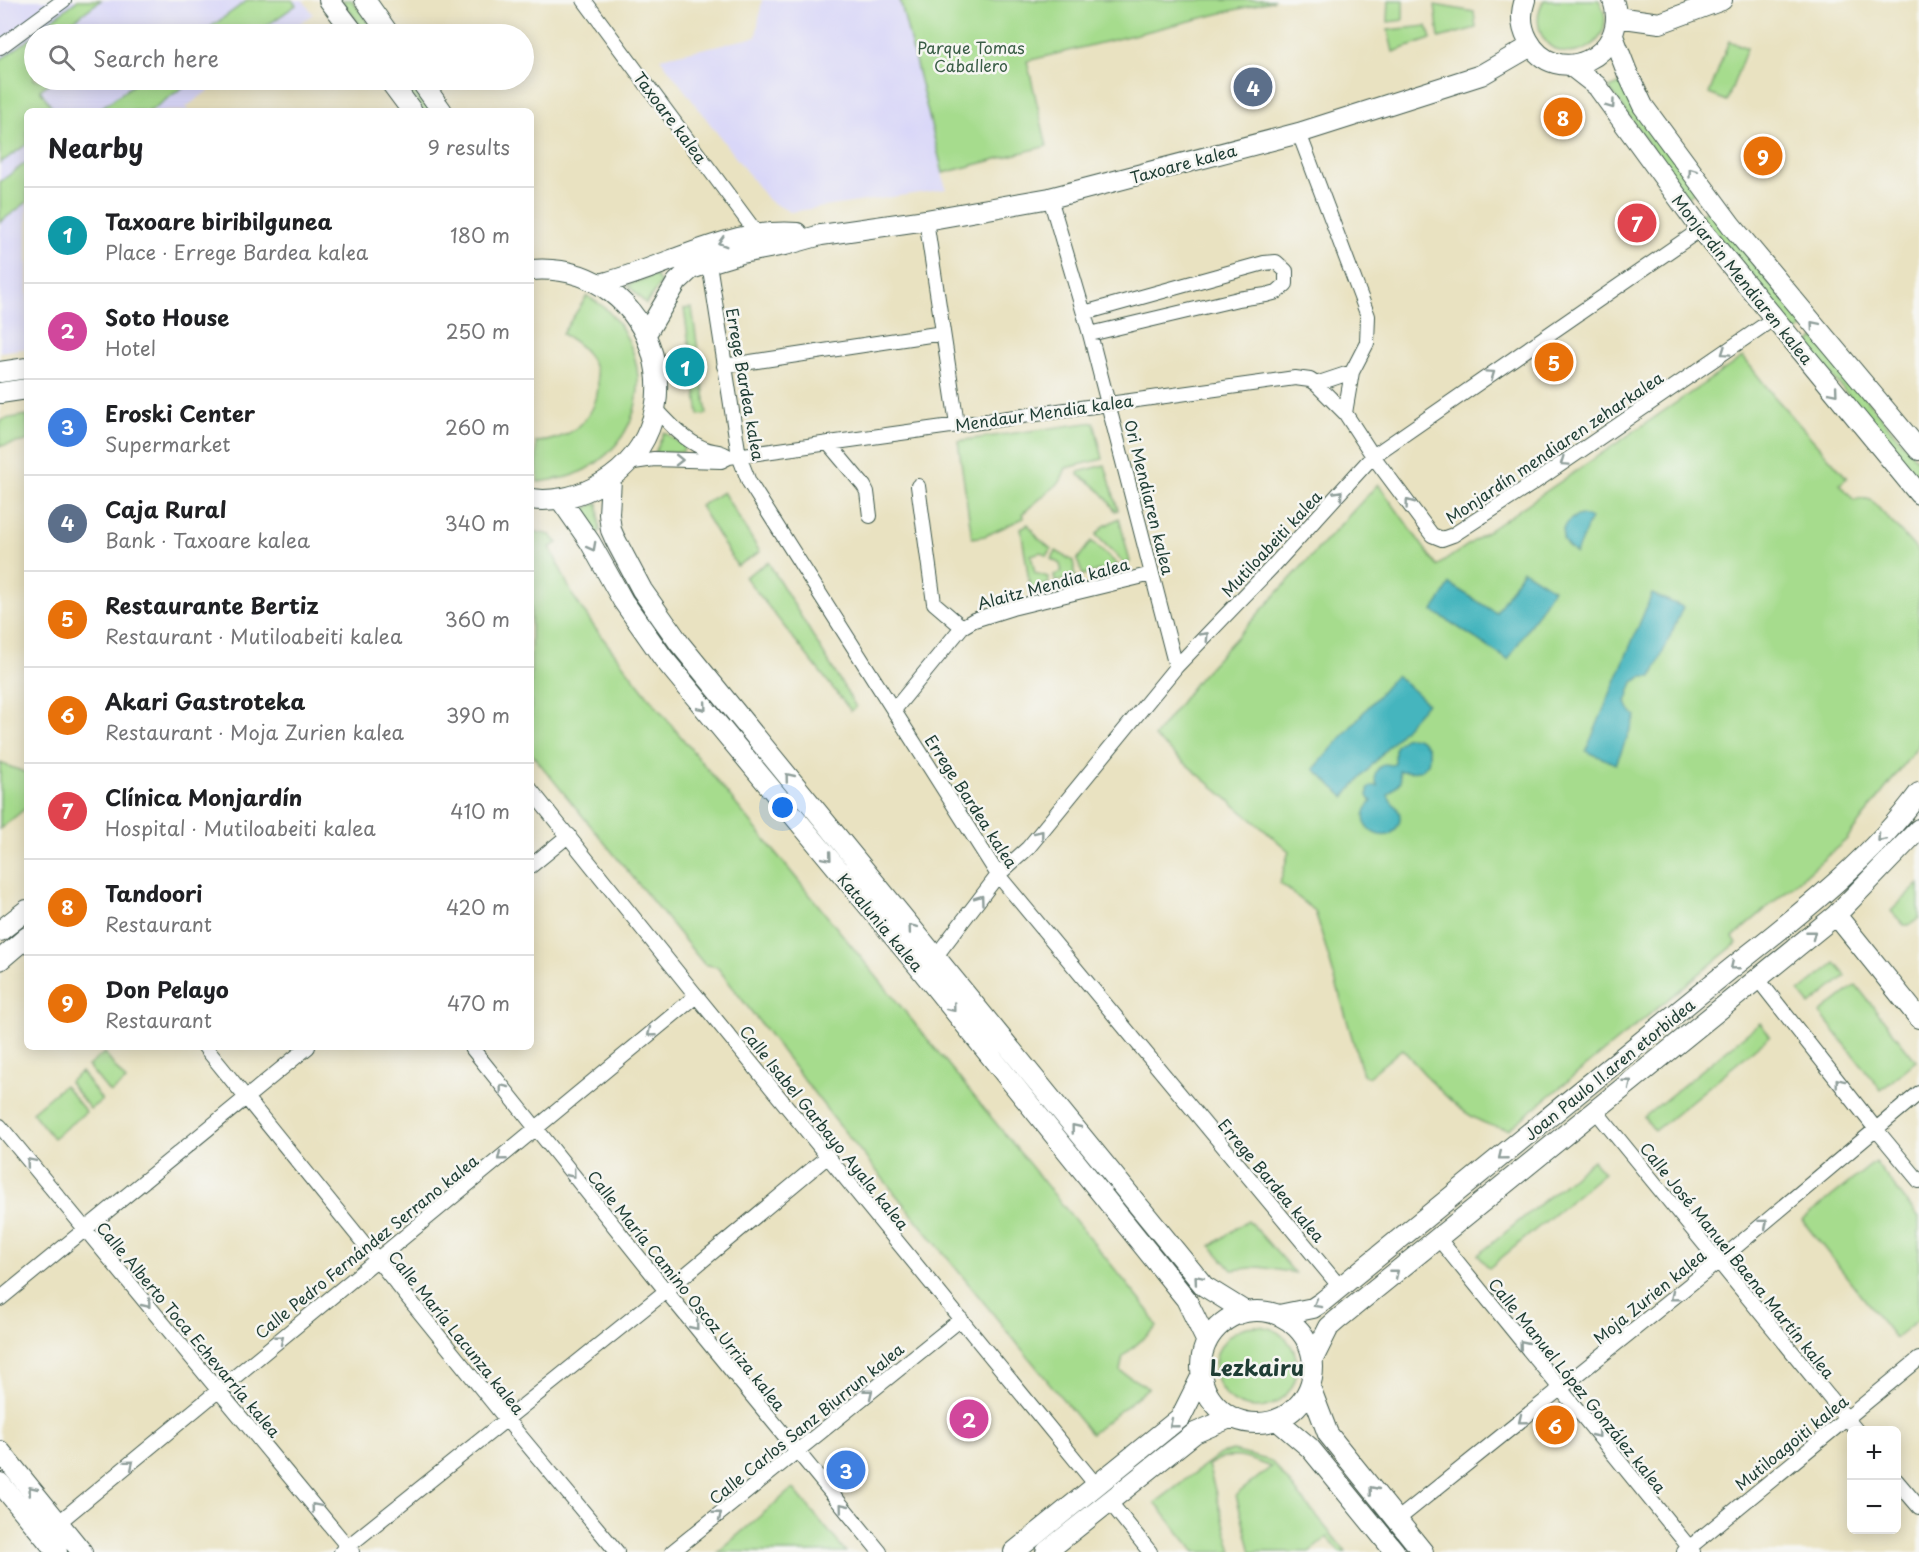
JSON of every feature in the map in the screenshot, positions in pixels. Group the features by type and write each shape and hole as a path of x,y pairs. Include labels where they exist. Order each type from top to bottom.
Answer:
{"main road":[{"path":"329,0 347,24"},
{"path":"365,0 382,24"},
{"path":"1524,1 1521,17 1524,33 1531,46"},
{"path":"1570,65 1597,56 1605,48 1614,18 1660,23 1714,1"},
{"name":"Monjardin Mendiaren kalea","path":"1614,18 1643,106 1731,225 1919,450"},
{"name":"Taxoare kalea","path":"646,334 676,282 691,269 709,263 821,235 926,220 1050,198 1299,133 1481,75 1531,46"},
{"name":"Monjardin Mendiaren kalea","path":"1531,46 1542,56 1555,63 1570,65 1597,86 1701,229 1919,494"},
{"path":"396,90 410,108"},
{"path":"427,90 440,108"},
{"name":"Taxoare kalea","path":"600,284 645,272 705,247 734,238 784,232 821,235"},
{"path":"534,499 560,499 585,492 611,479 640,447 655,408 658,383 654,358 646,334 627,306 600,284 583,276 536,266"},
{"path":"0,372 24,368"},
{"path":"0,393 24,389"},
{"name":"Katalunia kalea","path":"611,479 609,514 611,530 642,590 680,644 1204,1286 1246,1312"},
{"name":"Katalunia kalea","path":"560,499 590,542 623,601 663,658 918,966 1179,1290 1190,1305 1207,1342"},
{"name":"Joan Paulo II.aren etorbidea","path":"1279,1315 1313,1308 1340,1287 1824,892 1872,848 1909,808 1919,793"},
{"name":"Joan Paulo II.aren etorbidea","path":"1313,1359 1329,1327 1836,915 1919,829"},
{"path":"0,932 24,912"},
{"path":"1836,915 1919,1018"},
{"path":"0,960 24,940"},
{"path":"1263,1311 1279,1315 1295,1325 1307,1340 1313,1359 1310,1387 1302,1401 1291,1412 1277,1420 1254,1423 1232,1417 1218,1407 1207,1392 1202,1375 1202,1358 1207,1342 1217,1328 1230,1318 1246,1312 1263,1311"},
{"path":"1014,1552 1181,1417 1202,1375"},
{"path":"1310,1387 1328,1434 1423,1552"},
{"path":"1046,1552 1195,1433 1232,1417"},
{"path":"1277,1420 1310,1448 1395,1552"},
{"path":"0,1451 82,1552"},
{"path":"0,1483 57,1552"}],"street":[{"path":"27,24 64,0"},
{"name":"Taxoare kalea","path":"584,0 758,235"},
{"path":"2,40 24,26"},
{"path":"1299,133 1368,316 1368,344 1352,372 1346,413"},
{"name":"Ori Mendiaren kalea","path":"1050,198 1109,403 1176,667"},
{"path":"926,220 957,424"},
{"name":"Mutiloabeiti kalea","path":"936,956 998,875 1028,848 1176,667 1274,565 1373,456 1701,229"},
{"path":"1084,314 1264,263 1276,262 1286,272 1286,284 1277,292 1266,296 1239,299 1090,334"},
{"name":"Errege Bardea kalea","path":"709,263 734,456 749,482 998,875 1340,1287"},
{"name":"Monjardín mendiaren zeharkalea","path":"1373,456 1432,535 1442,539 1453,535 1536,482 1773,319"},
{"path":"724,366 943,333"},
{"path":"1352,372 1316,384 1346,413 1373,456"},
{"name":"Mendaur Mendia kalea","path":"627,463 654,459 721,461 734,456 1282,379 1310,380 1316,384"},
{"name":"Mendaur Mendia kalea","path":"655,408 692,443 706,450 720,450 734,456"},
{"path":"828,443 864,486 870,516"},
{"path":"918,486 934,603 962,627"},
{"name":"Alaitz Mendia kalea","path":"894,710 962,627 974,620 1012,608 1152,574"},
{"name":"Calle Isabel Garbayo Ayala kalea","path":"534,793 696,996 1096,1485"},
{"path":"534,864 569,835"},
{"path":"1757,978 1919,1181"},
{"name":"Calle Pedro Fernández Serrano kalea","path":"58,1523 696,996"},
{"name":"Calle María Lacunza kalea","path":"208,1050 506,1419 617,1552"},
{"path":"0,1299 304,1050"},
{"name":"Calle María Camino Oscoz Urriza kalea","path":"473,1050 666,1291 880,1552"},
{"name":"Moja Zurien kalea","path":"1397,1520 1719,1261 1919,1093"},
{"name":"Calle José Manuel Baena Martín kalea","path":"1595,1110 1852,1426"},
{"name":"Calle Alberto Toca Echevarría kalea","path":"0,1126 347,1550"},
{"path":"347,1550 828,1156"},
{"name":"Calle Manuel López González kalea","path":"1438,1238 1689,1551"},
{"name":"Calle Carlos Sanz Biurrun kalea","path":"672,1552 961,1319"},
{"name":"Mutiloagoiti kalea","path":"1689,1551 1919,1359"},
{"path":"1901,1486 1919,1507"},
{"path":"1109,1501 1150,1552"}],"shaded area":[{"path":"0,0 303,0 313,14 299,24 24,24 24,90 209,90 186,108 24,108 24,348 0,352"},
{"path":"762,0 900,0 946,189 790,212 768,200 660,58 756,37"}],"green space":[{"path":"78,0 101,0 69,24 47,23"},
{"path":"248,0 292,0 296,5 269,24 215,24"},
{"path":"342,0 352,0 370,24 359,24"},
{"name":"Parque Tomas Caballero","path":"900,0 1275,0 1027,61 1047,146 943,173"},
{"path":"1389,0 1403,0 1403,20 1388,22"},
{"path":"1544,0 1599,0 1605,17 1603,31 1595,43 1584,50 1570,53 1557,50 1546,42 1538,20"},
{"path":"1435,5 1474,12 1476,28 1439,38"},
{"path":"1427,26 1431,39 1393,52 1388,30"},
{"path":"1729,41 1747,48 1727,101 1709,94"},
{"path":"24,43 24,90 40,90 53,108 24,108 24,146 0,163 0,60"},
{"path":"1622,83 1697,190 1687,198 1609,88"},
{"path":"126,90 179,90 154,108 101,108"},
{"path":"407,90 418,90 431,108 420,108"},
{"path":"24,164 24,204 0,222 0,182"},
{"path":"1710,209 1805,326 1795,334 1700,214"},
{"path":"655,275 661,283 646,304 628,285"},
{"path":"587,296 606,309 623,330 633,353 638,377 636,401 629,424 616,444 598,462 574,475 538,482 536,442 558,438 576,428 589,414 596,398 598,381 593,363 581,347 562,334"},
{"path":"692,308 707,414 699,415 684,309"},
{"path":"1815,338 1919,462 1919,480 1806,345"},
{"path":"1743,357 1773,395 1847,478 1840,484 1854,500 1862,498 1871,500 1919,552 1919,745 1846,840 1733,937 1737,943 1509,1129 1477,1120 1463,1111 1402,1049 1368,1077 1363,1075 1315,911 1280,883 1289,851 1154,737 1199,678 1378,484 1437,566"},
{"path":"24,416 24,442 0,446 0,420"},
{"path":"1094,422 1103,459 1066,468 1060,482 1022,514 1024,518 985,536 972,538 958,441"},
{"path":"664,432 684,446 683,452 655,453"},
{"path":"1105,465 1118,510 1115,511 1099,490 1078,475 1078,472"},
{"path":"723,492 760,552 737,566 700,506"},
{"path":"598,503 600,531 597,533 580,510"},
{"path":"1119,518 1130,562 1125,564 1096,535 1104,526"},
{"path":"1028,524 1038,538 1051,549 1047,556 1041,552 1031,555 1035,573 1048,577 1049,584 1030,588 1021,528"},
{"path":"534,532 550,535 558,543 550,547 573,596 595,628 647,695 1149,1311 1157,1327 1123,1356 1120,1371 1148,1388 1091,1434 831,1115 717,967 704,964 534,757"},
{"path":"1091,541 1118,565 1083,575 1077,560"},
{"path":"1056,551 1073,561 1076,577 1055,582 1054,575 1062,572 1060,564 1051,559"},
{"path":"768,562 856,707 851,711 745,577"},
{"path":"0,763 24,772 24,809 0,829"},
{"path":"1919,884 1919,918 1910,925 1904,925 1891,911"},
{"path":"1835,963 1846,976 1810,1005 1799,992"},
{"path":"1856,985 1916,1061 1881,1090 1820,1013"},
{"path":"1760,1023 1770,1036 1655,1131 1644,1117"},
{"path":"104,1053 126,1081 110,1093 88,1066"},
{"path":"81,1072 102,1100 90,1109 69,1082"},
{"path":"64,1085 86,1112 53,1138 32,1112"},
{"path":"1593,1160 1604,1173 1489,1268 1478,1255"},
{"path":"1875,1162 1919,1218 1919,1319 1895,1338 1802,1220"},
{"path":"1248,1220 1295,1273 1260,1267 1232,1270 1211,1246"},
{"path":"1256,1326 1272,1329 1285,1338 1294,1351 1297,1367 1294,1383 1285,1396 1272,1405 1256,1408 1240,1405 1227,1396 1218,1383 1215,1367 1218,1351 1227,1338 1240,1329"},
{"path":"1233,1451 1271,1461 1346,1552 1339,1552 1328,1537 1309,1552 1251,1552 1236,1495 1271,1467 1247,1458 1232,1457 1216,1460 1208,1465 1232,1552 1195,1552 1155,1503 1220,1454"},
{"path":"793,1488 846,1552 718,1552"}],"water":[{"path":"1581,515 1591,518 1576,553 1565,543 1563,532 1568,522"},
{"path":"1523,570 1553,589 1508,660 1433,611 1450,584 1496,613"},
{"path":"1652,594 1683,607 1652,677 1642,677 1633,682 1626,702 1629,710 1636,716 1616,764 1586,751"},
{"path":"1396,675 1427,703 1344,797 1314,769"},
{"path":"1410,737 1426,745 1429,753 1428,763 1418,771 1399,771 1400,782 1388,795 1399,812 1399,823 1389,835 1375,834 1364,820 1367,808 1372,802 1368,796 1368,789 1371,786 1378,786 1375,776 1378,768 1384,764 1395,763 1395,747 1404,738"}],"place":[{"name":"Caja Rural","path":"1253,87"},
{"name":"Tandoori","path":"1563,117"},
{"name":"Don Pelayo","path":"1763,156"},
{"name":"Clínica Monjardín","path":"1637,223"},
{"name":"Restaurante Bertiz","path":"1554,362"},
{"name":"Taxoare biribilgunea","path":"685,367"},
{"name":"Soto House","path":"969,1419"},
{"name":"Akari Gastroteka","path":"1555,1425"},
{"name":"Eroski Center","path":"846,1470"}],"district":[{"name":"Lezkairu","path":"1257,1366"}]}
